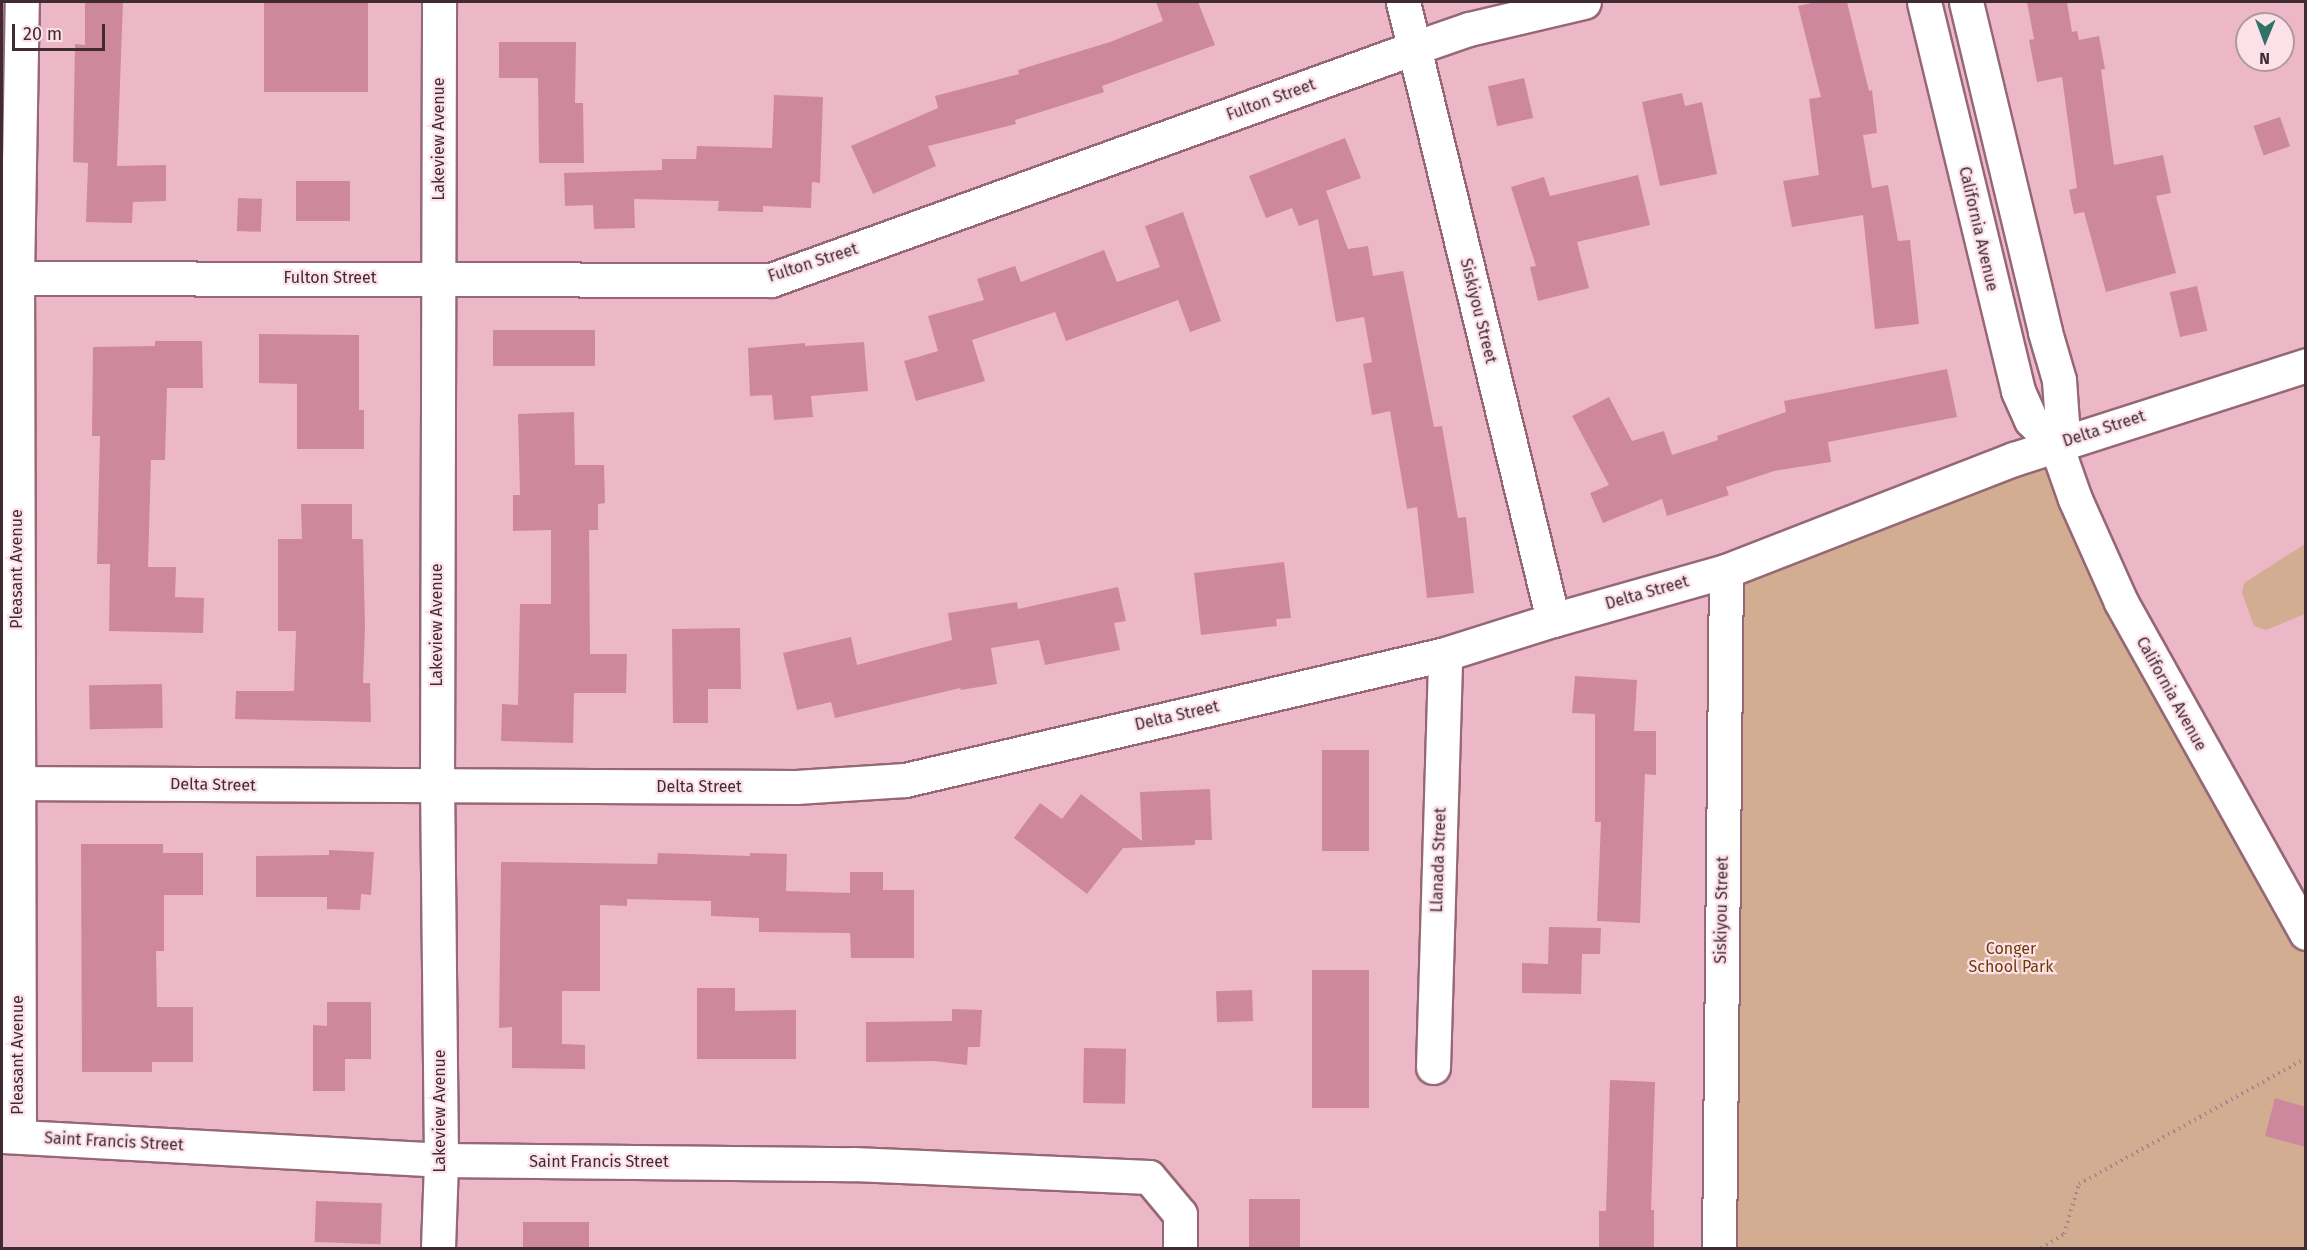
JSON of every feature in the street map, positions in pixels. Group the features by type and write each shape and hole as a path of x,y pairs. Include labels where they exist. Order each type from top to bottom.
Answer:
{"street":[{"name":"Pleasant Avenue","path":"10,1136 9,278 22,2"},
{"name":"Lakeview Avenue","path":"438,1248 441,1160 437,787 439,2"},
{"name":"Siskiyou Street","path":"1403,2 1553,620"},
{"name":"Fulton Street","path":"9,278 771,280 1469,29 1584,2"},
{"name":"California Avenue","path":"1924,2 2018,392 2031,420 2055,445 2084,520 2121,602 2306,933"},
{"path":"1966,2 2044,332 2059,380 2062,423 2055,445"},
{"name":"Delta Street","path":"10,783 437,787 796,787 905,780 1444,654 1553,620 1726,571 2055,445 2306,364"},
{"name":"Siskiyou Street","path":"1719,1248 1726,571"},
{"name":"Llanada Street","path":"1433,1067 1444,654"},
{"name":"Saint Francis Street","path":"10,1136 441,1160 853,1164 1149,1177 1180,1214 1180,1248"}],"path":[{"path":"2041,1248 2064,1234 2079,1184 2306,1058"}],"green space":[{"name":"Conger School Park","path":"2056,445 2305,895 2305,1248 1720,1248 1726,571"},
{"path":"2305,544 2305,614 2266,630 2254,626 2242,593 2244,583"}],"building":[{"path":"85,2 123,2 117,166 166,165 166,201 133,202 132,223 86,222 88,163 73,162 75,44 85,45"},
{"path":"264,2 368,2 368,92 264,92"},
{"path":"1156,2 1198,2 1215,45 1102,86 1104,92 1015,120 1016,124 928,146 936,166 873,194 851,146 938,108 935,96 1019,74 1018,70 1110,42 1163,21"},
{"path":"1816,2 1847,2 1869,91 1872,90 1877,133 1863,135 1872,188 1888,185 1898,241 1910,240 1919,324 1875,329 1863,215 1792,227 1783,181 1819,175 1809,99 1821,97 1798,6"},
{"path":"2027,2 2067,2 2072,32 2077,31 2079,40 2099,36 2105,69 2101,70 2114,165 2163,155 2171,193 2156,196 2176,273 2106,292 2084,212 2074,214 2069,190 2077,188 2062,77 2037,82 2029,40 2034,39"},
{"path":"499,42 576,42 575,103 583,103 584,163 539,163 538,78 499,78"},
{"path":"1524,78 1533,118 1497,126 1488,86"},
{"path":"1682,93 1685,106 1702,102 1717,174 1660,186 1642,102"},
{"path":"774,95 823,97 820,183 812,182 811,208 763,206 763,212 718,211 719,201 634,199 635,228 594,229 593,205 565,206 564,173 662,170 662,159 696,159 697,146 772,148"},
{"path":"2280,117 2290,146 2264,155 2254,126"},
{"path":"1345,138 1361,178 1326,191 1348,249 1368,246 1373,276 1403,271 1434,427 1442,426 1458,518 1466,517 1474,593 1427,598 1417,507 1407,509 1390,411 1372,415 1363,364 1372,362 1364,317 1336,322 1318,219 1299,226 1292,208 1266,218 1249,176"},
{"path":"1638,175 1650,225 1577,242 1589,288 1538,301 1530,267 1536,266 1511,187 1544,177 1550,196"},
{"path":"296,181 350,181 350,221 296,221"},
{"path":"238,198 262,199 261,232 237,231"},
{"path":"1183,212 1221,321 1190,332 1178,300 1066,341 1055,312 972,340 985,381 916,401 904,361 938,351 928,316 984,300 977,279 1015,266 1021,282 1104,250 1117,282 1160,267 1145,226"},
{"path":"2197,286 2207,331 2180,337 2170,292"},
{"path":"493,330 595,330 595,366 493,366"},
{"path":"259,334 359,335 359,410 364,410 364,449 297,449 297,384 259,383"},
{"path":"155,341 202,341 203,388 167,388 165,460 151,460 148,567 176,567 175,597 204,598 203,633 109,631 110,564 97,564 100,436 92,436 93,347 155,346"},
{"path":"864,342 868,391 811,396 813,417 774,420 772,395 750,396 748,348 805,343 805,346"},
{"path":"1947,369 1957,417 1828,442 1831,462 1774,471 1726,487 1729,495 1667,516 1662,499 1603,523 1590,493 1609,485 1572,416 1609,397 1632,441 1664,431 1672,455 1718,440 1717,436 1786,412 1784,401"},
{"path":"574,412 575,465 604,465 605,503 598,504 598,530 589,530 590,654 627,654 626,693 574,693 573,743 501,741 502,704 518,705 520,604 551,604 551,530 513,531 513,495 520,495 518,414"},
{"path":"301,504 352,504 352,539 363,539 365,626 363,683 370,683 371,722 235,719 236,691 294,691 296,631 278,631 278,539 302,539"},
{"path":"1284,562 1291,618 1276,619 1277,626 1201,635 1194,573"},
{"path":"1118,587 1126,621 1114,623 1120,650 1045,665 1039,640 991,648 997,684 961,690 960,688 835,718 831,702 797,710 783,653 851,637 857,665 952,640 948,613 1017,602 1018,609"},
{"path":"740,628 741,689 708,689 708,723 673,723 672,629"},
{"path":"1575,676 1637,680 1634,731 1656,731 1656,775 1645,774 1640,923 1597,921 1601,822 1595,822 1595,714 1572,713"},
{"path":"162,684 163,728 90,729 89,685"},
{"path":"1322,750 1369,750 1369,851 1322,851"},
{"path":"1210,789 1212,840 1195,840 1195,845 1123,848 1087,894 1014,838 1040,803 1062,819 1081,794 1142,841 1140,792"},
{"path":"81,844 163,844 163,853 203,853 203,895 164,895 164,951 156,951 157,1007 193,1007 193,1062 152,1062 152,1072 82,1072"},
{"path":"329,850 374,852 371,895 361,894 360,910 327,909 327,897 256,897 256,856 329,855"},
{"path":"658,853 750,856 750,853 787,854 786,891 850,893 850,872 883,872 883,890 914,890 914,958 851,958 850,933 759,932 759,918 711,916 711,901 627,899 627,906 600,905 600,991 562,991 562,1044 585,1045 585,1069 512,1068 512,1027 499,1028 501,862 657,864"},
{"path":"1549,927 1601,928 1600,954 1582,954 1581,994 1522,993 1522,963 1548,964"},
{"path":"1312,970 1369,970 1369,1108 1312,1108"},
{"path":"697,988 735,988 735,1011 796,1010 796,1059 697,1059"},
{"path":"1252,990 1253,1021 1217,1022 1216,991"},
{"path":"327,1002 371,1002 371,1059 345,1059 345,1091 313,1091 313,1025 327,1026"},
{"path":"952,1009 982,1010 980,1047 968,1047 967,1065 934,1061 866,1062 866,1022 952,1021"},
{"path":"1084,1048 1126,1049 1125,1104 1083,1103"},
{"path":"1610,1080 1655,1082 1651,1210 1654,1210 1654,1248 1599,1248 1599,1211 1606,1211"},
{"path":"2275,1098 2306,1107 2306,1147 2265,1136"},
{"path":"1249,1199 1300,1199 1300,1248 1249,1248"},
{"path":"316,1201 382,1203 381,1244 315,1242"},
{"path":"523,1222 589,1222 589,1248 523,1248"}]}
